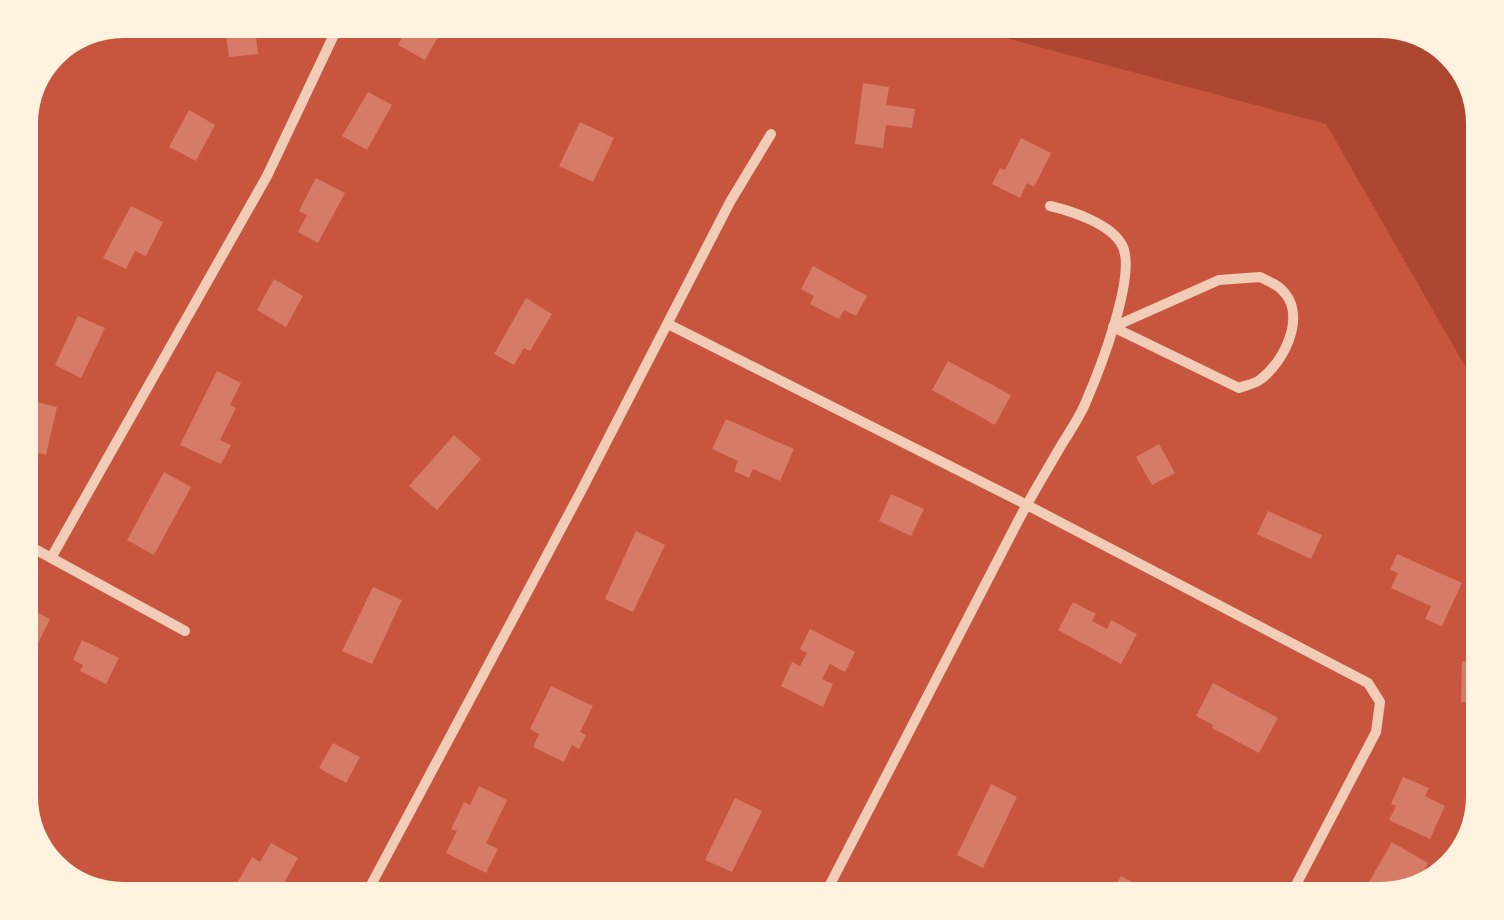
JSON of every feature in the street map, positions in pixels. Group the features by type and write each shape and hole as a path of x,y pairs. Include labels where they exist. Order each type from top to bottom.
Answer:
{"street":[{"path":"51,558 267,176 332,38"},
{"path":"374,882 730,202 771,134"},
{"path":"831,882 1026,505 1084,407 1126,284 1123,245 1112,233 1070,210 1050,206"},
{"path":"1260,277 1281,288 1292,304 1293,325 1274,367 1258,382 1240,388 1112,327 1219,280 1260,277"},
{"path":"668,324 1368,683 1380,702 1376,732 1297,882"},
{"path":"38,551 186,631"}],"shaded area":[{"path":"1006,38 1382,38 1404,40 1424,49 1442,62 1464,100 1466,368 1326,124"}],"building":[{"path":"226,38 256,38 258,54 229,57"},
{"path":"402,38 437,38 425,60 398,45"},
{"path":"863,83 889,87 886,105 915,109 912,128 886,125 883,148 855,144"},
{"path":"368,92 392,105 367,150 342,136"},
{"path":"189,110 215,125 196,161 169,147"},
{"path":"580,122 614,138 593,182 559,166"},
{"path":"1021,138 1051,153 1034,187 1027,183 1020,198 992,184 1000,168 1005,170"},
{"path":"316,178 345,193 318,243 298,232 307,215 299,211"},
{"path":"131,206 163,222 146,256 135,251 126,269 103,258"},
{"path":"813,266 867,296 856,316 844,310 839,319 810,304 814,296 801,289"},
{"path":"274,279 303,296 286,327 257,310"},
{"path":"526,298 552,314 530,351 524,348 514,365 494,354"},
{"path":"78,316 105,328 81,378 55,365"},
{"path":"948,361 1011,395 995,425 932,390"},
{"path":"217,371 241,383 230,405 236,408 220,440 231,445 221,464 180,445"},
{"path":"38,402 57,407 46,455 38,453"},
{"path":"726,419 794,449 780,481 753,469 749,478 734,471 738,461 712,449"},
{"path":"454,435 481,459 437,510 409,486"},
{"path":"1159,444 1175,473 1152,485 1136,457"},
{"path":"164,472 191,487 154,555 127,540"},
{"path":"891,494 924,509 911,536 879,521"},
{"path":"1268,511 1322,535 1311,559 1257,534"},
{"path":"636,531 665,545 633,612 605,599"},
{"path":"1397,554 1462,583 1442,626 1425,619 1431,606 1391,588 1398,573 1390,570"},
{"path":"373,587 402,600 372,664 342,651"},
{"path":"1073,602 1096,614 1092,621 1107,629 1111,620 1137,634 1121,664 1058,630"},
{"path":"38,613 50,619 38,643"},
{"path":"810,629 855,652 845,672 830,664 822,679 833,684 823,707 781,686 792,662 800,666 807,653 800,649"},
{"path":"82,640 119,658 106,684 80,671 83,665 73,660"},
{"path":"1462,661 1466,661 1466,702 1461,702"},
{"path":"1213,683 1278,718 1259,753 1196,716"},
{"path":"551,686 593,706 580,732 586,735 579,749 572,745 564,762 533,747 539,734 530,729"},
{"path":"333,743 360,757 346,783 319,768"},
{"path":"1403,777 1429,788 1425,796 1445,806 1430,839 1389,820 1396,806 1391,804"},
{"path":"991,784 1017,797 983,868 957,855"},
{"path":"479,786 507,800 486,843 498,849 486,873 446,853 457,831 451,829 464,802 470,805"},
{"path":"735,798 762,811 732,872 705,860"},
{"path":"1392,842 1428,863 1423,871 1404,880 1369,882"},
{"path":"271,843 298,858 284,882 238,882 252,857 260,862"}]}
